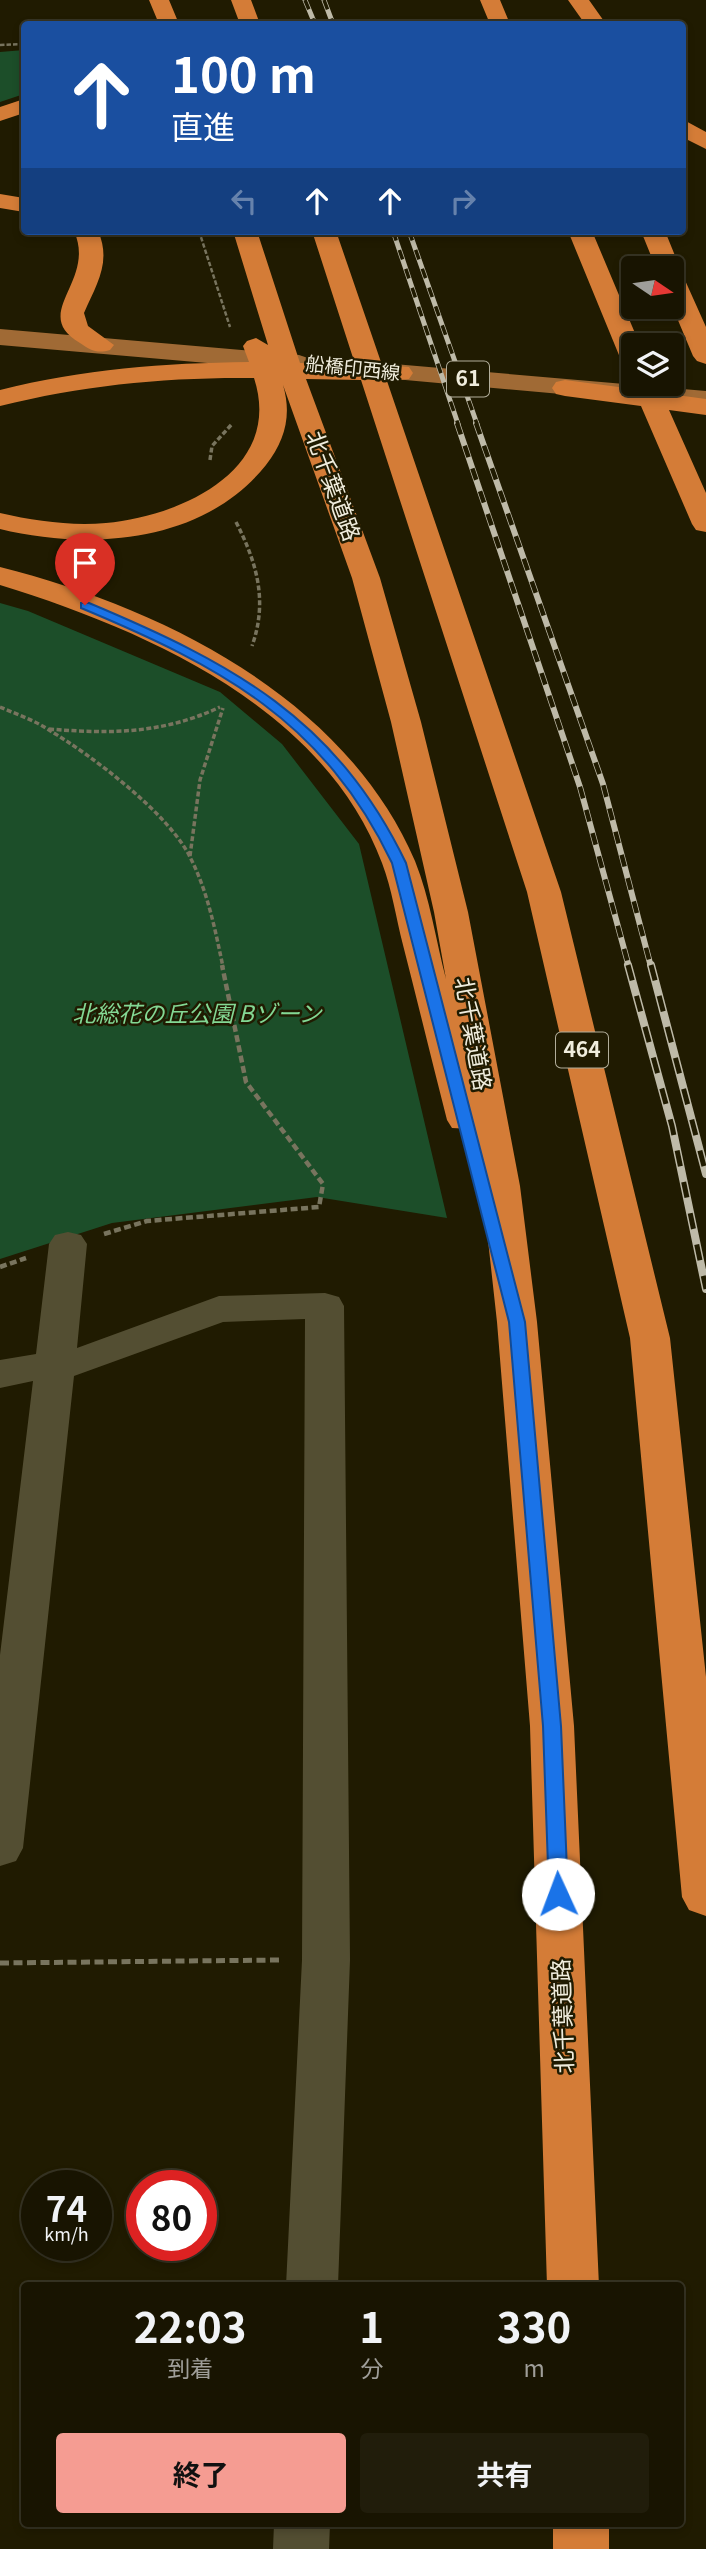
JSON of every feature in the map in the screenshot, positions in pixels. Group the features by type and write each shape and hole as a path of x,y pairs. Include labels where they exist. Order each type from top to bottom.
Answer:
{"highway":[{"path":"159,0 168,21"},
{"path":"241,0 249,21"},
{"path":"490,0 499,21"},
{"path":"560,0 569,21"},
{"path":"578,0 592,21"},
{"path":"0,114 21,107"},
{"path":"686,129 706,142"},
{"path":"0,201 21,204"},
{"path":"88,235 95,251 93,270 71,313 76,330 101,345"},
{"path":"0,521 20,527 83,532 177,518 225,495 252,468 266,445 275,409 224,235"},
{"name":"北千葉道路","path":"246,235 271,317 366,578 406,722 451,912 501,1186 517,1322 552,1726 573,2282"},
{"name":"464","path":"325,235 544,892 650,1338 706,1897"},
{"path":"582,235 623,333"},
{"path":"655,235 663,256"},
{"path":"684,306 706,356"},
{"path":"0,398 41,385 110,375 183,372 400,373"},
{"path":"565,388 706,407"},
{"path":"650,396 706,524"},
{"path":"6,577 118,618 214,667 284,711 321,745 356,787 381,826 399,863 517,1322"},
{"path":"581,2527 581,2549"}],"main road":[{"name":"船橋印西線","path":"0,337 101,345 232,346 400,373 706,399"}],"street":[{"path":"0,1848 68,1244"},
{"path":"0,1374 78,1362 219,1308 325,1306 326,1960 312,2282"},
{"path":"301,2549 302,2527"}],"path":[{"path":"0,45 21,44"},
{"path":"200,235 232,346"},
{"path":"209,463 212,446 234,423"},
{"path":"235,521 256,563 262,588 262,613 248,657"},
{"path":"48,729 142,733 174,728 224,705 200,780 190,856"},
{"path":"0,707 48,729 123,783 161,819 190,856 211,909 246,1082 323,1184 320,1207 148,1221 68,1244"},
{"path":"0,1963 326,1960"}],"green space":[{"path":"21,50 21,95 0,102 0,52"},
{"name":"北総花の丘公園 Bゾーン","path":"0,603 28,611 220,692 282,744 359,844 447,1218 317,1197 112,1223 0,1259"}],"railway":[{"path":"305,0 314,21"},
{"path":"324,0 332,21"},
{"path":"394,235 458,424"},
{"path":"410,235 477,424"},
{"path":"457,423 580,787 629,967"},
{"path":"476,423 603,784 651,967"},
{"path":"628,965 672,1126 706,1289"},
{"path":"651,965 706,1174"}],"route":[{"path":"85,605 163,638 284,711 321,745 356,787 381,826 399,863 517,1322 552,1726 558,1894"}]}
